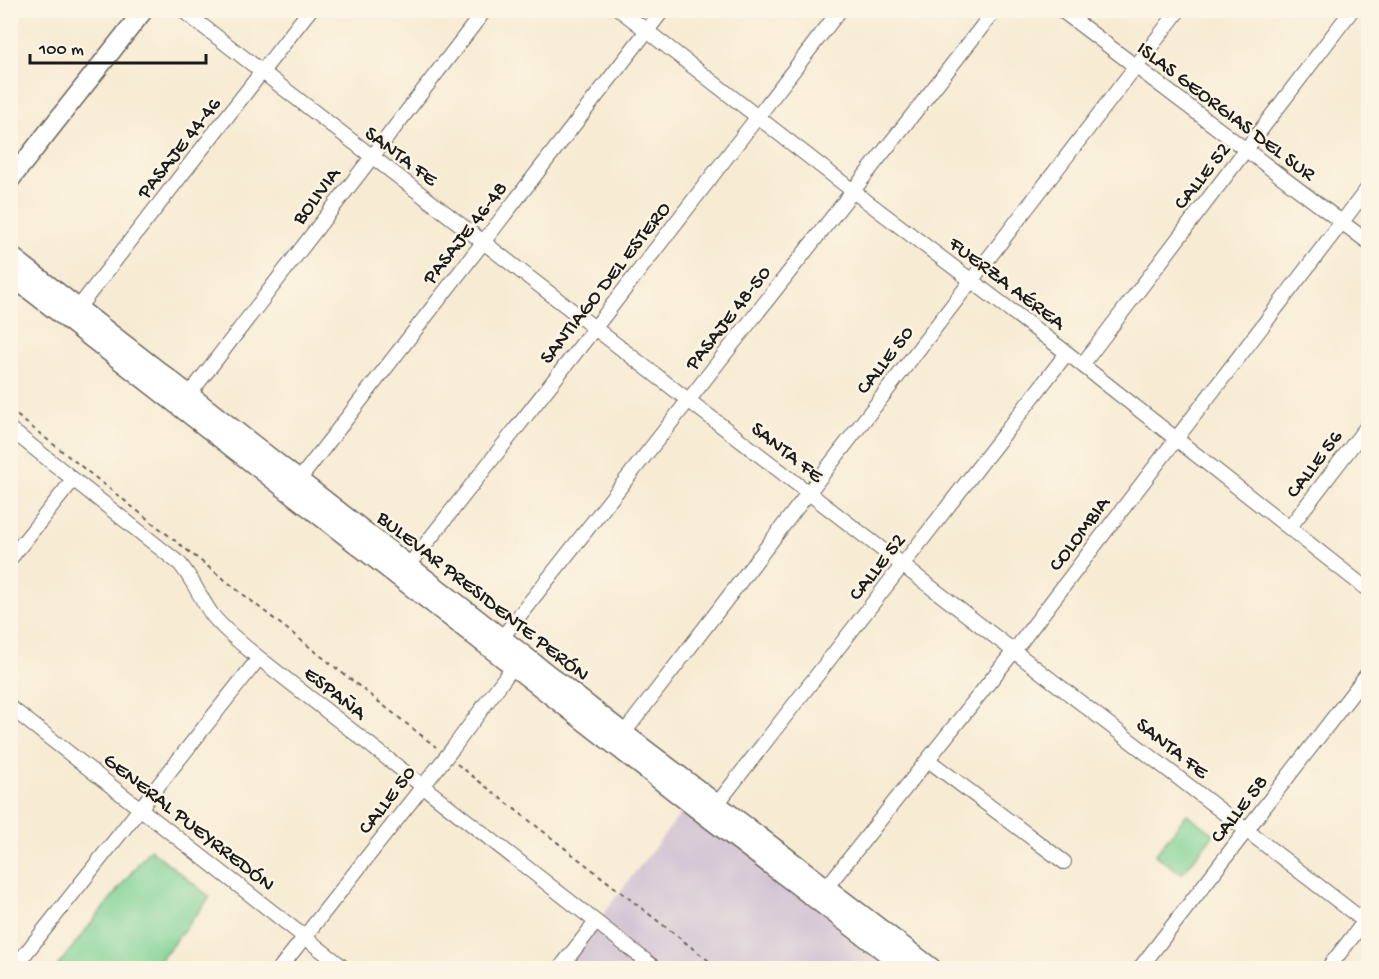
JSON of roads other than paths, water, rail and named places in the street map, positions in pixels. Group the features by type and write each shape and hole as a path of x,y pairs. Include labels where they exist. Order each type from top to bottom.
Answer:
{"main road":[{"path":"10,180 144,10"},
{"name":"BULEVAR PRESIDENTE PERÓN","path":"10,255 78,308 185,400 497,644 822,893 932,969"},
{"name":"BULEVAR PRESIDENTE PERÓN","path":"10,275 299,480 404,571"},
{"name":"BULEVAR PRESIDENTE PERÓN","path":"518,660 624,733 717,804 822,893 906,969"}],"street":[{"name":"SANTA FE","path":"182,10 807,493 1367,921"},
{"name":"PASAJE 44-46","path":"78,308 310,10"},
{"name":"BOLIVIA","path":"185,400 485,10"},
{"name":"FUERZA AÉREA","path":"621,10 853,191 1067,353 1368,590"},
{"name":"PASAJE 46-48","path":"299,480 663,10"},
{"name":"SANTIAGO DEL ESTERO","path":"404,571 840,10"},
{"name":"PASAJE 48-50","path":"497,644 995,10"},
{"name":"ISLAS GEORGIAS DEL SUR","path":"1061,10 1368,242"},
{"name":"CALLE 50","path":"624,733 1179,10"},
{"name":"CALLE 52","path":"1082,365 1353,10"},
{"name":"COLOMBIA","path":"822,893 1014,651 1368,188"},
{"name":"CALLE 52","path":"717,804 1067,353"},
{"name":"CALLE 56","path":"1290,527 1368,425"},
{"name":"ESPAÑA","path":"10,429 180,564 217,620 259,658 655,969"},
{"path":"10,559 73,480"},
{"path":"14,969 259,658"},
{"name":"CALLE 50","path":"280,969 447,756 518,660"},
{"name":"CALLE 58","path":"1140,969 1368,673"},
{"name":"GENERAL PUEYRREDÓN","path":"10,707 344,969"},
{"path":"928,760 1064,862"},
{"path":"1328,969 1367,921"},
{"path":"560,969 596,922"}]}
